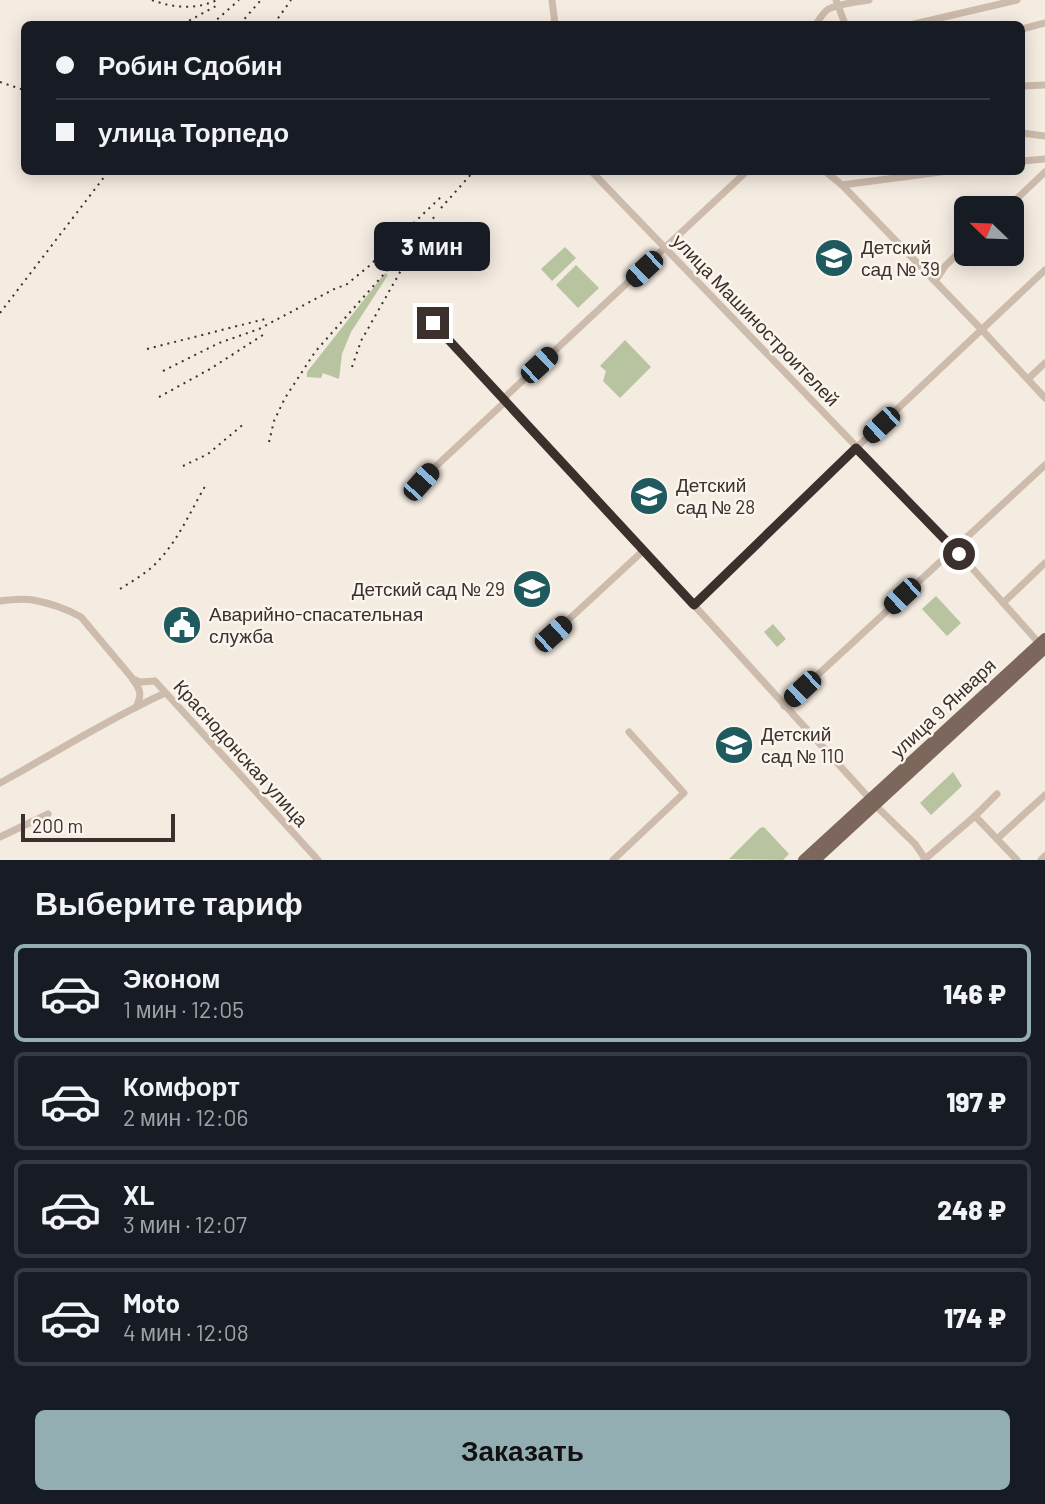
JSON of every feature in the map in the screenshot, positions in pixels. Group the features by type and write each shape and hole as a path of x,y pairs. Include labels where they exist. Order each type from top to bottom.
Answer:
{"main road":[{"name":"улица 9 Января","path":"803,860 873,802 1044,645"},
{"name":"улица 9 Января","path":"816,860 873,802"}],"street":[{"path":"552,0 555,21"},
{"path":"818,21 836,2 850,4 869,0"},
{"path":"927,21 1017,0"},
{"path":"836,2 844,21"},
{"path":"1025,28 1045,23"},
{"path":"1025,86 1045,85"},
{"path":"1025,133 1045,136"},
{"path":"1025,161 1045,159"},
{"path":"1020,196 1045,172"},
{"name":"улица Машиностроителей","path":"595,175 1044,645"},
{"path":"421,482 743,175"},
{"path":"830,175 936,281 1045,398"},
{"path":"842,185 918,175"},
{"path":"936,281 954,257"},
{"path":"694,605 1045,270"},
{"path":"433,323 915,845 925,860 997,794"},
{"path":"1028,379 1045,363"},
{"path":"784,706 1045,465"},
{"path":"553,634 644,550"},
{"path":"1003,603 1045,563"},
{"path":"0,601 33,600 81,617 140,688 141,694 136,707"},
{"name":"Краснодонская улица","path":"132,679 140,682 155,681 318,860"},
{"path":"0,783 113,718 165,693"},
{"path":"614,860 684,793 629,732"},
{"path":"997,839 1045,795"},
{"path":"0,837 48,814"},
{"path":"975,816 1017,860"},
{"path":"1041,860 1045,856"}],"green space":[{"path":"565,247 576,258 552,281 541,269"},
{"path":"576,265 599,288 578,308 556,285"},
{"path":"385,273 388,275 351,332 342,354 339,379 323,373 321,378 307,377 307,372"},
{"path":"625,340 651,367 620,398 603,381 606,371 600,366"},
{"path":"936,596 961,623 947,636 922,609"},
{"path":"773,624 786,639 777,647 764,632"},
{"path":"953,772 962,786 931,815 920,803"},
{"path":"764,827 789,854 783,860 729,859 760,828"}],"railway":[{"path":"152,0 184,7 217,0"},
{"path":"215,21 239,0"},
{"path":"243,21 261,0"},
{"path":"276,21 291,0"},
{"path":"188,21 216,6"},
{"path":"0,82 21,89"},
{"path":"0,313 106,175"},
{"path":"441,208 470,175"},
{"path":"163,371 219,343 259,329 346,285 443,195"},
{"path":"269,442 274,421 285,398 315,352 436,215"},
{"path":"352,367 361,341 408,258"},
{"path":"147,349 265,319"},
{"path":"159,397 210,369 266,333"},
{"path":"183,466 208,454 245,423"},
{"path":"120,589 141,576 160,559 180,532 207,483"}],"place":[{"name":"Детский сад № 39","path":"834,258"},
{"name":"Детский сад № 28","path":"649,496"},
{"name":"Детский сад № 29","path":"532,589"},
{"name":"Аварийно-спасательная служба","path":"182,625"},
{"name":"Детский сад № 110","path":"734,745"}],"route":[{"path":"433,323 694,605 856,448 959,554"}]}
